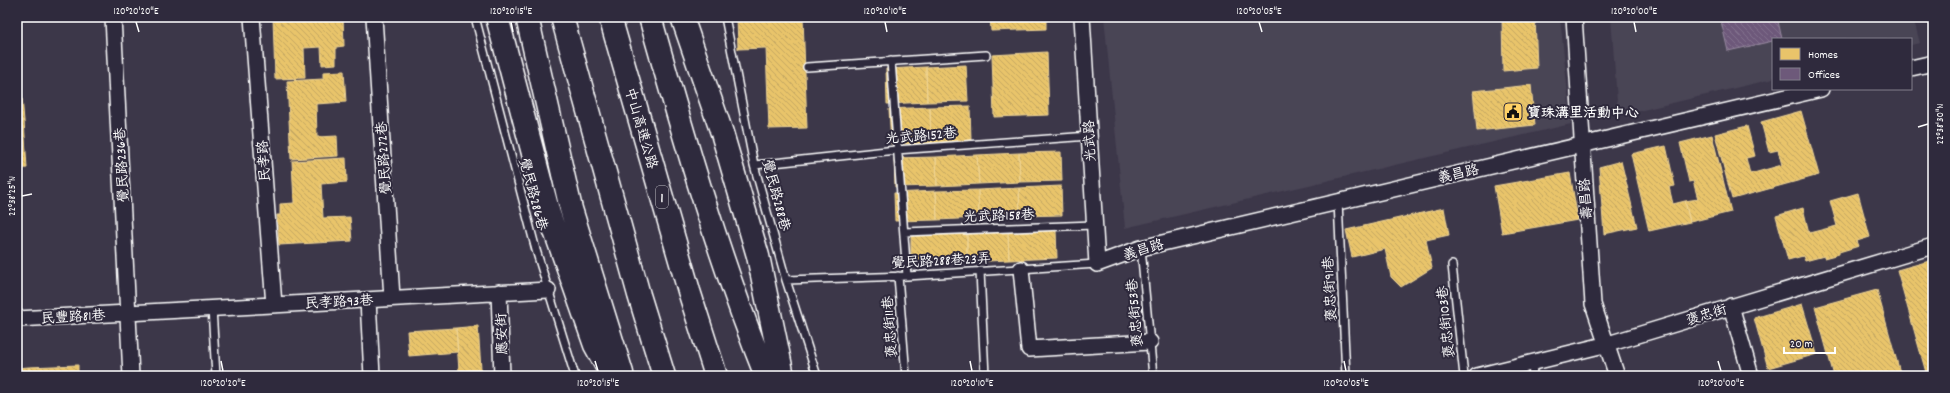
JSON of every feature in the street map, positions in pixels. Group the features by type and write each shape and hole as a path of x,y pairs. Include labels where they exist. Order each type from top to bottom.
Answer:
{"highway":[{"path":"497,17 549,214 596,345 612,376"},
{"path":"526,17 571,209 623,376"},
{"path":"562,17 639,295 664,376"},
{"name":"中山高速公路","path":"610,17 689,291 716,376"},
{"path":"650,17 685,144 716,241 766,376"},
{"path":"682,17 722,133 758,256 783,376"}],"street":[{"name":"覺民路236巷","path":"113,17 132,376"},
{"name":"民孝路","path":"252,17 274,305"},
{"name":"覺民路272巷","path":"374,17 392,298"},
{"name":"光武路","path":"1082,17 1097,264"},
{"name":"壽昌路","path":"1574,17 1581,144 1593,304 1608,344 1617,376"},
{"path":"1912,68 1933,63"},
{"name":"義昌路","path":"1097,264 1141,248 1817,90"},
{"name":"褒忠街","path":"1477,376 1533,369 1731,306 1933,246"},
{"path":"1021,269 1029,349 1150,342"},
{"name":"民孝路93巷","path":"129,313 548,290"},
{"name":"應安街","path":"499,292 502,376"},
{"path":"368,300 372,376"},
{"path":"1731,306 1751,376"},
{"name":"民豐路81巷","path":"17,319 129,313"}],"lane":[{"name":"覺民路286巷","path":"475,17 536,250 575,376"},
{"name":"覺民路288巷","path":"725,17 754,165 786,280 817,376"},
{"path":"807,67 986,55"},
{"path":"891,62 896,150 907,276"},
{"name":"光武路152巷","path":"754,165 896,150 1089,136"},
{"name":"褒忠街91巷","path":"1338,201 1346,376"},
{"name":"光武路158巷","path":"904,232 1094,225"},
{"name":"褒忠街53巷","path":"1141,248 1153,376"},
{"name":"覺民路288巷23弄","path":"786,280 907,276 1097,264"},
{"name":"褒忠街103巷","path":"1452,265 1464,376"},
{"path":"980,271 985,376"},
{"name":"褒忠街11巷","path":"898,276 906,376"},
{"path":"212,308 216,376"}],"shaded area":[{"path":"1104,17 1560,17 1571,124 1125,228"},
{"path":"1611,17 1913,17 1920,43 1912,45 1912,38 1772,38 1772,79 1618,116"}],"building: Homes":[{"path":"273,17 343,17 344,46 336,47 336,64 322,65 321,47 304,48 305,78 275,79"},
{"path":"737,17 803,17 807,128 769,129 766,48 738,49"},
{"path":"990,17 1046,17 1046,29 991,31"},
{"path":"1502,17 1535,17 1537,68 1503,71"},
{"path":"17,34 20,74 17,74"},
{"path":"1047,52 1049,115 994,117 992,55"},
{"path":"966,65 968,101 927,102 926,67"},
{"path":"926,67 927,102 887,104 886,69"},
{"path":"344,71 346,102 316,104 317,137 337,136 338,156 291,159 287,81 323,79 323,72"},
{"path":"17,74 20,74 24,121 17,121"},
{"path":"1531,85 1535,125 1477,131 1473,91"},
{"path":"970,106 971,141 931,143 930,107"},
{"path":"930,107 931,143 891,144 889,109"},
{"path":"1801,111 1819,175 1732,199 1715,134 1747,126 1755,156 1746,158 1750,174 1782,165 1778,150 1769,152 1761,122"},
{"path":"17,121 24,121 27,168 17,169"},
{"path":"1712,135 1731,212 1690,222 1685,201 1698,199 1693,181 1689,182 1680,143"},
{"path":"1666,146 1675,186 1669,187 1673,204 1685,201 1690,222 1649,231 1631,154"},
{"path":"1061,152 1062,181 1020,182 1019,153"},
{"path":"1019,153 1020,182 979,184 977,155"},
{"path":"977,155 979,184 937,186 936,157"},
{"path":"936,157 937,186 895,187 894,158"},
{"path":"346,158 347,182 321,184 323,218 350,217 352,241 279,245 277,215 280,215 280,204 294,203 292,161"},
{"path":"1621,161 1637,227 1604,234 1599,167"},
{"path":"1570,173 1578,220 1502,233 1494,186"},
{"path":"1061,186 1062,215 1020,216 1019,188"},
{"path":"1019,188 1020,216 979,218 978,190"},
{"path":"978,190 979,218 937,220 936,191"},
{"path":"936,191 937,220 895,221 894,193"},
{"path":"1858,193 1870,237 1857,241 1859,246 1839,252 1839,254 1805,261 1803,256 1788,260 1776,216 1803,208 1809,233 1837,226 1830,201"},
{"path":"1444,208 1449,235 1426,240 1432,268 1401,287 1391,277 1385,249 1352,257 1346,230"},
{"path":"1056,230 1057,258 1009,260 1008,231"},
{"path":"1008,231 1009,260 967,262 967,233"},
{"path":"967,233 967,262 911,264 911,235"},
{"path":"1933,260 1933,376 1927,376 1897,270"},
{"path":"1877,290 1901,376 1834,376 1815,307"},
{"path":"1802,304 1817,354 1768,368 1754,318"},
{"path":"478,326 481,369 459,371 456,328"},
{"path":"456,328 458,352 409,356 407,331"},
{"path":"78,365 78,376 29,376 29,367"},
{"path":"29,367 29,376 17,376 17,368"},
{"path":"481,369 482,376 459,376 459,371"}],"building: Offices":[{"path":"1720,17 1777,17 1782,38 1772,38 1772,41 1728,51"}],"place":[{"name":"寶珠溝里活動中心","path":"1513,112"}]}
